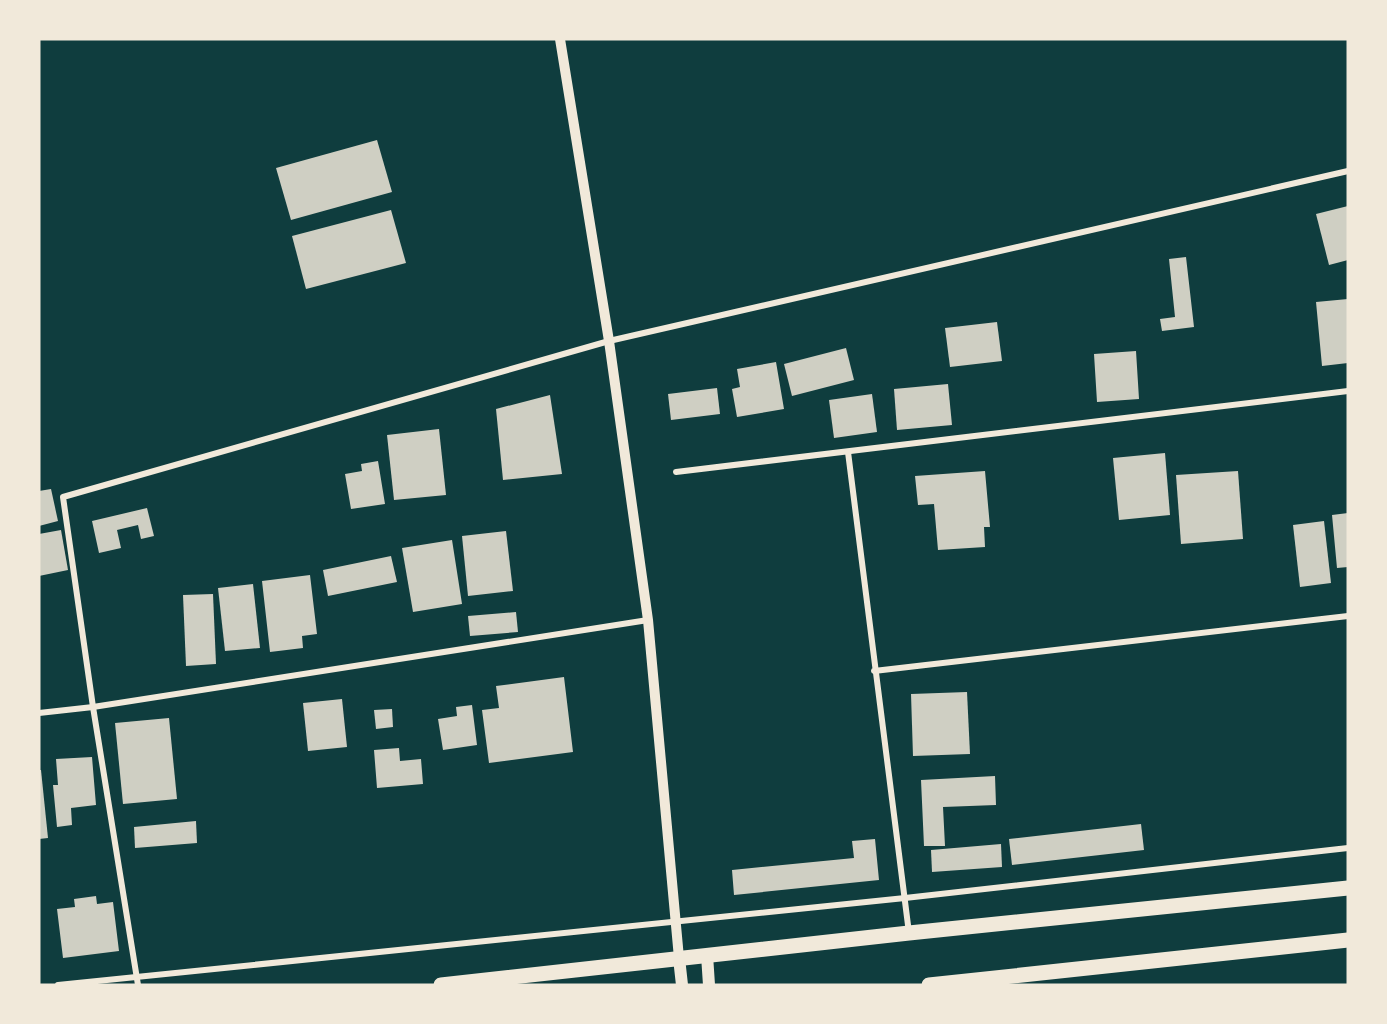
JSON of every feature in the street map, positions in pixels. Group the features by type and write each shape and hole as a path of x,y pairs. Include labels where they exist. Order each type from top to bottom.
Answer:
{"main road":[{"path":"441,985 909,933 1348,888"},
{"path":"929,985 1348,940"},
{"path":"707,955 709,985"},
{"path":"679,958 682,985"}],"street":[{"path":"561,39 609,341 648,620 679,958"},
{"path":"138,985 93,707 63,497 609,341 1348,171"},
{"path":"676,472 1348,391"},
{"path":"848,452 909,933"},
{"path":"874,671 1348,616"},
{"path":"39,713 93,707 648,620"},
{"path":"58,985 905,898 1348,849"}],"building":[{"path":"377,140 392,192 291,220 276,168"},
{"path":"1348,206 1348,260 1329,265 1316,214"},
{"path":"391,210 406,263 306,289 292,236"},
{"path":"1186,257 1194,327 1162,331 1160,319 1175,317 1169,259"},
{"path":"1348,299 1348,363 1322,366 1316,302"},
{"path":"997,322 1002,361 950,367 945,328"},
{"path":"846,348 854,380 792,396 784,364"},
{"path":"1136,351 1139,399 1097,402 1094,354"},
{"path":"776,362 784,409 737,417 732,389 740,387 737,369"},
{"path":"948,384 952,425 897,430 894,389"},
{"path":"717,388 720,414 671,420 668,394"},
{"path":"872,394 877,432 834,438 829,400"},
{"path":"550,395 562,474 503,480 496,409"},
{"path":"439,429 446,495 394,500 387,435"},
{"path":"1165,453 1170,515 1119,520 1113,458"},
{"path":"378,461 385,504 351,509 345,474 362,471 361,464"},
{"path":"985,471 990,527 984,527 985,547 938,550 934,504 918,505 915,476"},
{"path":"1238,471 1243,539 1181,544 1176,475"},
{"path":"51,489 58,521 39,526 39,491"},
{"path":"147,508 154,536 141,539 138,525 117,530 121,548 99,553 92,521"},
{"path":"1348,513 1348,567 1337,568 1332,515"},
{"path":"1324,521 1331,583 1300,587 1293,525"},
{"path":"61,530 68,570 39,576 39,534"},
{"path":"506,531 513,591 468,596 462,536"},
{"path":"452,540 462,604 413,612 402,548"},
{"path":"391,556 397,582 328,596 323,570"},
{"path":"310,575 317,634 302,636 303,648 270,652 262,581"},
{"path":"253,584 260,648 225,651 218,588"},
{"path":"213,594 216,664 186,666 183,595"},
{"path":"516,612 518,632 470,636 468,616"},
{"path":"564,677 573,752 489,763 482,710 499,708 496,686"},
{"path":"967,692 970,754 913,756 911,694"},
{"path":"342,699 347,747 308,751 303,703"},
{"path":"472,705 477,745 443,750 438,719 457,716 456,707"},
{"path":"392,709 393,727 376,729 374,710"},
{"path":"169,718 177,799 123,804 115,723"},
{"path":"399,748 400,761 421,759 423,784 377,788 374,750"},
{"path":"92,757 96,805 71,808 72,825 57,827 53,785 58,785 56,759"},
{"path":"39,770 41,770 48,838 39,839"},
{"path":"995,776 996,805 943,807 945,846 924,846 921,780"},
{"path":"196,821 197,843 135,848 134,827"},
{"path":"1141,824 1144,850 1012,865 1009,839"},
{"path":"875,839 879,880 734,895 732,870 854,858 852,841"},
{"path":"1001,844 1002,867 932,872 931,850"},
{"path":"96,896 97,904 113,902 119,951 63,958 57,909 75,907 74,899"}]}
